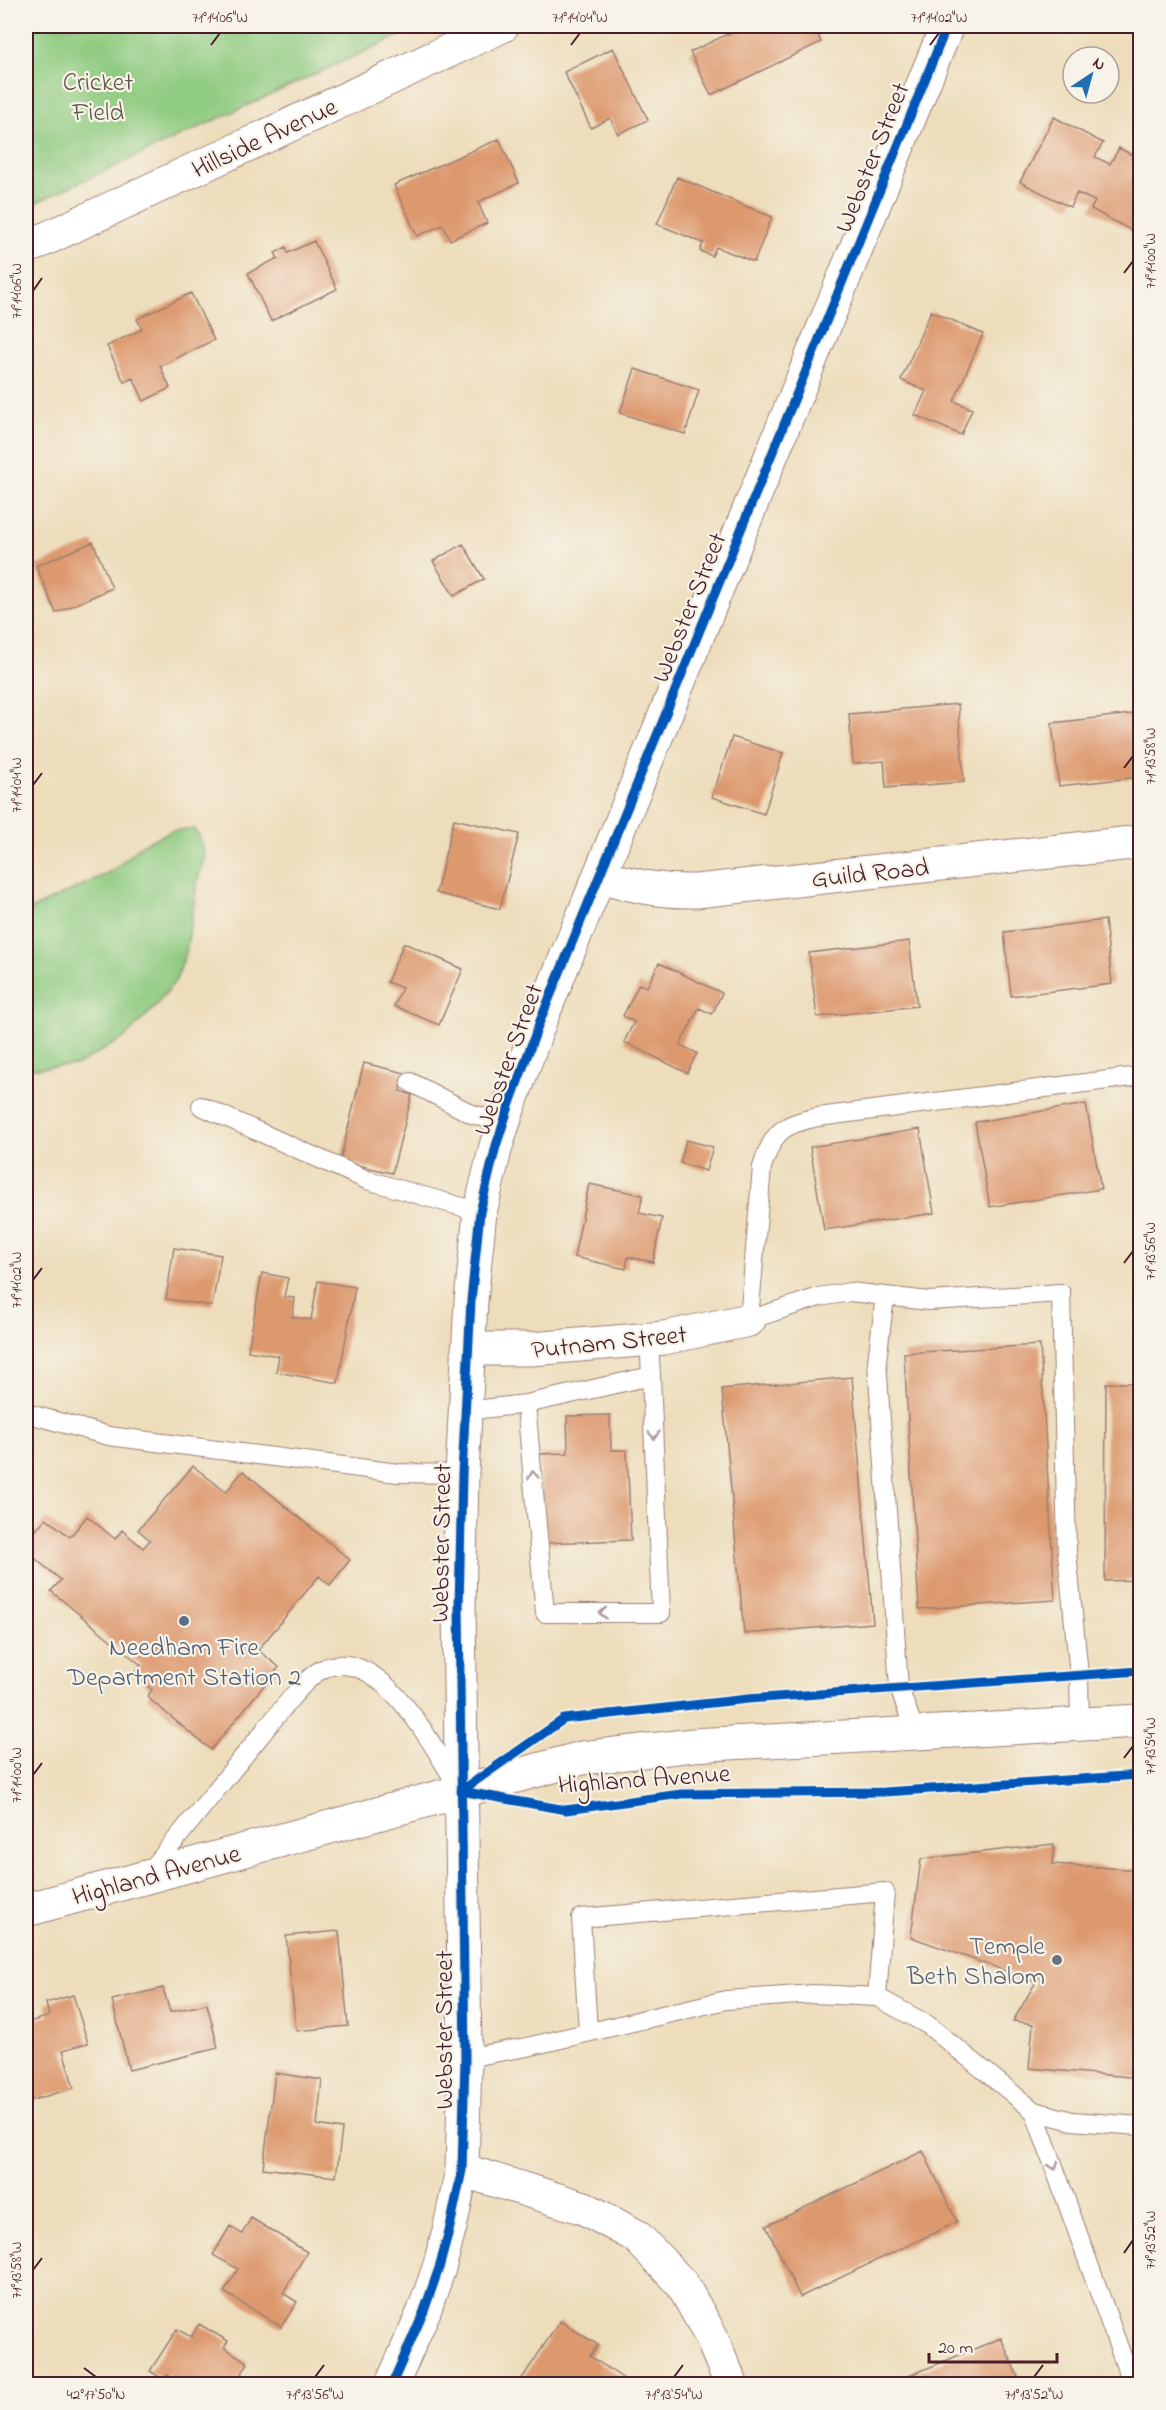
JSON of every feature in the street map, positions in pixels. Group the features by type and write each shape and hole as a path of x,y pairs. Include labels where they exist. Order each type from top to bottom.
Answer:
{"street":[{"name":"Hillside Avenue","path":"26,248 502,26"},
{"name":"Webster Street","path":"392,2385 416,2331 435,2279 450,2227 462,2170 465,2058 459,1607 468,1349 480,1212 504,1123 540,1021 947,26"},
{"name":"Guild Road","path":"600,875 645,889 670,892 697,891 1140,842"},
{"name":"Putnam Street","path":"468,1349 531,1349 649,1339 692,1333 749,1320"},
{"name":"Highland Avenue","path":"26,1910 582,1758 615,1752 693,1745 1140,1721"},
{"path":"462,2170 584,2208 636,2236 682,2284 711,2336 731,2385"}],"lane":[{"path":"1080,1724 1079,1675 1066,1552 1061,1293 929,1301 850,1292 834,1293 749,1320 762,1167 768,1148 778,1133 794,1122 1140,1076"},
{"path":"410,1082 472,1114 504,1123"},
{"path":"201,1106 366,1180 480,1212"},
{"path":"885,1296 878,1341 878,1361 899,1688 916,1734"},
{"path":"526,1404 545,1613 661,1613 649,1339"},
{"path":"465,1411 526,1404 651,1376"},
{"path":"26,1413 108,1436 398,1473 462,1474"},
{"path":"145,1876 291,1698 317,1672 334,1665 343,1664 360,1668 398,1697 412,1714 461,1791"},
{"path":"588,2031 581,1918 885,1892 877,1997"},
{"path":"465,2058 527,2047 726,2000 814,1994 877,1997 928,2025 1034,2110 1072,2121 1140,2126"},
{"path":"1034,2110 1132,2385"}],"green space":[{"name":"Cricket Field","path":"26,26 420,26 26,207"},
{"path":"194,829 199,836 205,855 197,883 186,952 176,980 154,1008 124,1038 77,1065 26,1069 26,912 112,871 143,844 172,831"}],"building":[{"path":"726,26 814,26 821,42 711,95 690,52 730,33"},
{"path":"613,48 648,120 618,134 610,118 591,128 564,72"},
{"path":"1054,117 1103,143 1095,157 1110,164 1119,148 1140,159 1140,169 1135,179 1140,182 1140,216 1132,231 1091,209 1095,201 1077,193 1070,207 1020,182"},
{"path":"499,139 519,183 478,202 487,223 450,240 443,225 417,236 394,185"},
{"path":"677,177 772,217 754,262 716,247 712,256 700,251 703,243 657,224"},
{"path":"314,241 337,289 271,321 248,273 278,258 275,253 286,247 288,253"},
{"path":"191,293 214,340 160,366 170,388 144,401 133,378 124,382 107,346 142,329 137,319"},
{"path":"931,311 983,334 954,401 972,409 961,435 915,415 926,391 901,380"},
{"path":"635,369 699,390 685,434 620,413"},
{"path":"93,542 112,588 56,613 36,566"},
{"path":"463,544 484,579 454,596 433,561"},
{"path":"958,704 964,782 886,788 884,761 853,764 849,714"},
{"path":"1140,713 1140,777 1059,786 1052,723"},
{"path":"732,737 783,753 764,814 712,797"},
{"path":"454,819 519,834 500,909 436,893"},
{"path":"1105,920 1112,984 1011,996 1004,932"},
{"path":"909,941 917,1006 817,1017 809,953"},
{"path":"404,943 463,969 439,1025 394,1006 402,988 387,982"},
{"path":"659,963 722,993 712,1014 699,1008 680,1045 697,1053 687,1073 624,1042 634,1022 623,1016 639,984 647,987"},
{"path":"364,1063 405,1073 400,1091 412,1095 392,1173 340,1161"},
{"path":"1086,1104 1101,1189 990,1207 975,1122"},
{"path":"920,1129 934,1213 824,1230 810,1147"},
{"path":"686,1140 713,1147 706,1171 680,1163"},
{"path":"589,1184 643,1195 639,1213 662,1218 653,1262 628,1257 626,1269 574,1257"},
{"path":"174,1248 221,1255 212,1306 166,1299"},
{"path":"262,1273 288,1278 284,1297 295,1298 292,1317 311,1320 318,1281 355,1287 338,1383 276,1372 279,1356 248,1351"},
{"path":"1040,1345 1055,1600 919,1609 904,1353"},
{"path":"852,1377 873,1623 744,1634 722,1389"},
{"path":"1106,1383 1140,1383 1140,1580 1105,1581"},
{"path":"610,1415 611,1450 627,1450 631,1540 543,1543 539,1454 568,1453 567,1416"},
{"name":"Needham Fire Department Station 2","path":"193,1466 226,1492 243,1471 350,1560 330,1585 319,1576 258,1650 279,1667 211,1750 147,1697 152,1690 133,1674 141,1665 51,1591 61,1580 26,1551 26,1542 46,1518 70,1537 87,1516 115,1539 122,1530 143,1548 150,1540 138,1530"},
{"name":"Temple Beth Shalom","path":"1054,1844 1053,1864 1140,1870 1140,2078 1029,2068 1033,2024 1013,2021 1036,1982 911,1937 921,1859"},
{"path":"339,1931 348,2026 296,2031 286,1936"},
{"path":"163,1988 170,2012 207,2004 218,2048 129,2070 112,2000"},
{"path":"73,1995 88,2043 63,2050 74,2088 26,2102 26,2023 49,2016 46,2003"},
{"path":"275,2073 322,2080 317,2125 342,2129 336,2177 263,2168"},
{"path":"923,2151 957,2222 800,2297 766,2226"},
{"path":"251,2218 307,2252 283,2293 297,2302 281,2327 224,2292 238,2269 213,2255 230,2226 242,2234"},
{"path":"560,2321 598,2345 590,2356 630,2383 519,2383"},
{"path":"199,2324 228,2341 224,2347 248,2363 239,2378 248,2384 183,2384 167,2375 164,2380 150,2371 177,2329 191,2337"},
{"path":"1001,2338 1021,2384 889,2384"}],"cycle path":[{"path":"392,2384 424,2311 439,2268 462,2170 465,2058 459,1607 462,1474 471,1301 480,1212 496,1146 540,1021 947,26"},
{"path":"461,1791 564,1719 748,1699 1140,1671"},
{"path":"461,1791 566,1810 681,1794 885,1792 1140,1775"}],"place":[{"name":"Needham Fire Department Station 2","path":"184,1621"},
{"name":"Temple Beth Shalom","path":"1057,1960"}]}
